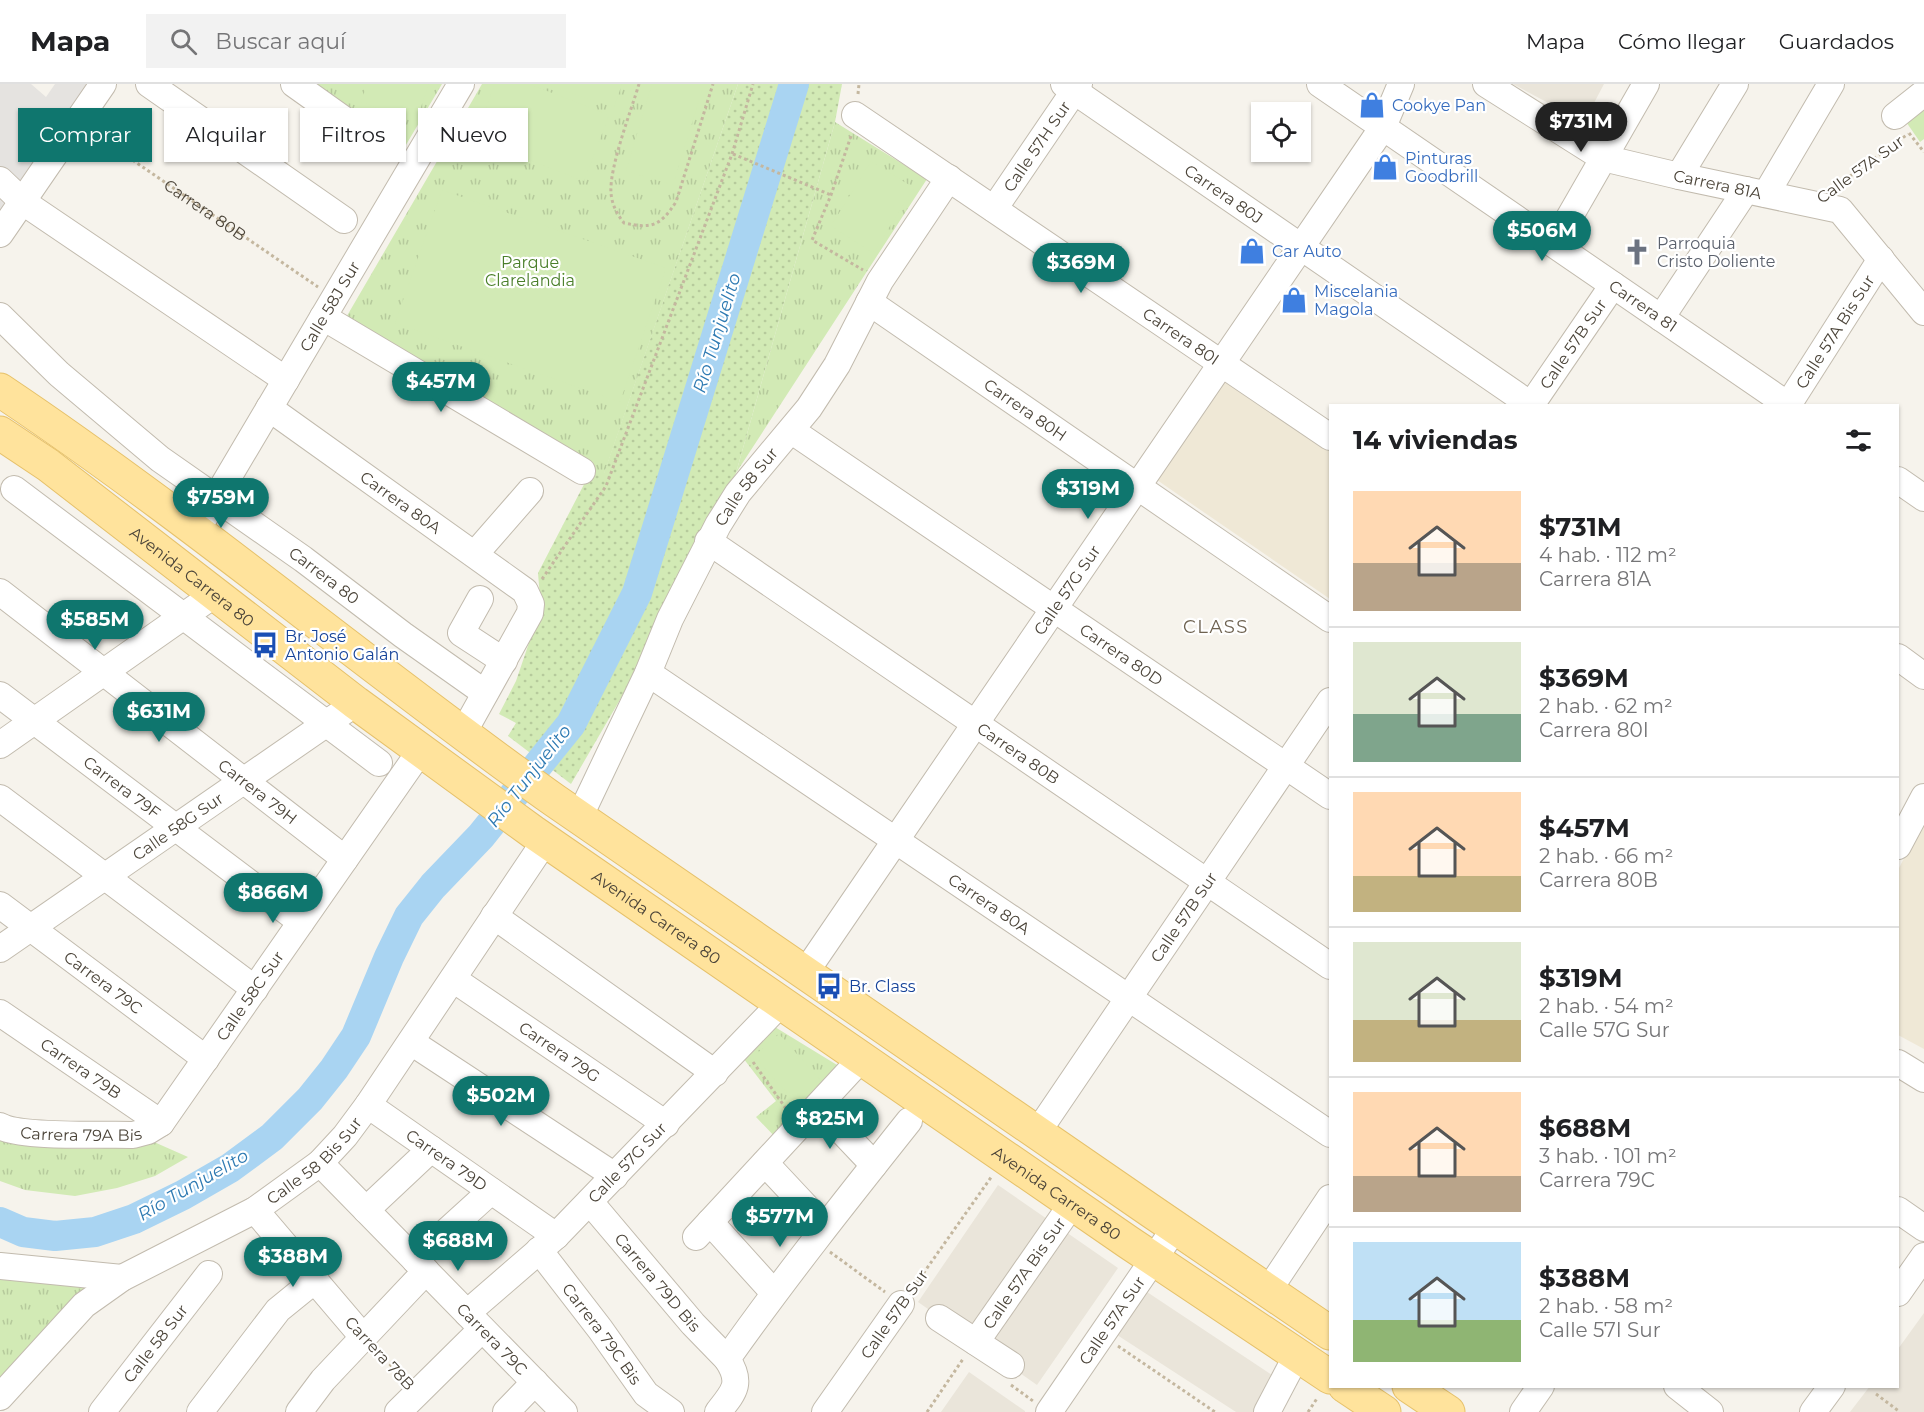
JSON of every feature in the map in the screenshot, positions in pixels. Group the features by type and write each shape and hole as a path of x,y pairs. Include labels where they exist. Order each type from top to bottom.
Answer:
{"main road":[{"path":"0,390 197,530 462,735 566,809 1329,1332"},
{"name":"Avenida Carrera 80","path":"0,433 48,465 356,703 539,837 1154,1260 1329,1376"},
{"path":"1348,1388 1377,1410"},
{"path":"1412,1388 1448,1412"}],"street":[{"path":"87,108 103,84"},
{"path":"149,84 344,220"},
{"path":"294,84 328,108"},
{"name":"Calle 58J Sur","path":"197,530 461,84"},
{"name":"Carrera 81","path":"1320,84 1787,404"},
{"name":"Calle 57G Sur","path":"805,973 1383,127 1401,84"},
{"name":"Carrera 81A","path":"1486,84 1603,158 1679,177 1840,210 1924,312"},
{"path":"1554,244 1646,84"},
{"path":"1679,177 1735,84"},
{"path":"1661,318 1756,192 1831,84"},
{"name":"Calle 57H Sur","path":"994,208 1073,86"},
{"name":"Carrera 80J","path":"1073,86 1530,404"},
{"name":"Calle 57A Sur","path":"1902,124 1924,93"},
{"name":"Carrera 80I","path":"855,115 1329,436"},
{"path":"0,234 50,162"},
{"name":"Calle 58 Sur","path":"566,809 648,673 670,619 708,542 738,493 810,408 837,364 875,291 949,178"},
{"path":"0,180 23,202 285,380"},
{"name":"Calle 57A Bis Sur","path":"1789,404 1881,260"},
{"name":"Calle 57B Sur","path":"1532,404 1613,285"},
{"name":"Carrera 80H","path":"875,291 1137,486 1329,618"},
{"path":"328,308 582,471"},
{"name":"Carrera 80","path":"0,316 59,374 160,459 303,559 403,635 486,693"},
{"name":"Carrera 80A","path":"269,408 475,554 525,591 529,598"},
{"name":"Carrera 80D","path":"792,431 1329,795"},
{"path":"48,465 7,494 183,616 379,763"},
{"path":"1899,481 1924,498"},
{"path":"475,554 530,491"},
{"name":"Carrera 80B","path":"708,542 1329,965"},
{"name":"Carrera 79H","path":"0,592 345,859"},
{"path":"0,745 215,594"},
{"path":"462,735 530,613 529,598"},
{"path":"480,599 461,633 504,661"},
{"path":"1899,658 1924,676"},
{"name":"Carrera 80A","path":"648,673 1329,1133"},
{"name":"Carrera 79F","path":"0,695 301,922"},
{"name":"Calle 57B Sur","path":"1037,1133 1329,702"},
{"name":"Calle 58G Sur","path":"0,949 356,703"},
{"name":"Calle 58C Sur","path":"161,1123 421,750"},
{"path":"1901,832 1924,796"},
{"path":"0,798 255,989"},
{"name":"Calle 58 Bis Sur","path":"0,1397 84,1305 122,1278 255,1210 320,1163 345,1136 411,1042 494,916 539,837"},
{"name":"Carrera 79C","path":"0,905 206,1059"},
{"path":"494,916 715,1073"},
{"name":"Carrera 79G","path":"453,979 666,1124"},
{"name":"Calle 57G Sur","path":"398,1412 418,1393 475,1321 548,1243 781,1003"},
{"name":"Carrera 79B","path":"0,1013 161,1123"},
{"path":"411,1042 615,1176"},
{"path":"774,1293 703,1230 861,1059"},
{"path":"1899,1064 1924,1079"},
{"name":"Carrera 79D","path":"368,1105 491,1191 548,1243"},
{"path":"818,1106 874,1165"},
{"path":"718,1412 735,1390 734,1369 727,1359 824,1226 909,1121"},
{"name":"Carrera 79A Bis","path":"0,1126 8,1131 32,1133 133,1135 148,1131 161,1123"},
{"path":"366,1210 431,1149"},
{"path":"765,1162 824,1226"},
{"name":"Carrera 79C","path":"320,1163 564,1412"},
{"path":"299,1412 323,1380 363,1337 421,1266 491,1191"},
{"path":"1268,1291 1329,1200"},
{"name":"Carrera 79D Bis","path":"590,1202 693,1324 727,1359"},
{"name":"Calle 57A Bis Sur","path":"971,1347 1072,1204"},
{"name":"Carrera 78B","path":"255,1210 363,1337"},
{"path":"1899,1211 1924,1228"},
{"name":"Calle 57A Sur","path":"1049,1412 1175,1228"},
{"name":"Carrera 79C Bis","path":"548,1243 600,1329 646,1394 671,1412"},
{"path":"1899,1292 1924,1256"},
{"path":"0,1266 122,1278"},
{"name":"Calle 58 Sur","path":"102,1412 209,1274"},
{"path":"200,1412 278,1310 315,1280"},
{"name":"Calle 57B Sur","path":"825,1412 901,1304"},
{"path":"939,1318 971,1347 1011,1365"},
{"path":"1266,1412 1297,1355"},
{"path":"506,1412 535,1382"},
{"path":"1523,1412 1539,1388"},
{"path":"1680,1388 1710,1412"},
{"path":"1813,1412 1831,1388"},
{"path":"0,1405 11,1412"}],"path":[{"path":"639,84 613,170 611,192 616,213 624,223 645,226 658,223 676,202 713,84"},
{"path":"529,598 606,486 732,154 753,84"},
{"path":"855,115 852,134 831,195 812,240 875,291"},
{"path":"1902,124 1924,152"},
{"name":"Calle 57A Sur","path":"1811,204 1902,124"},
{"path":"732,154 831,195"},
{"name":"Carrera 80B","path":"131,162 328,308"},
{"path":"741,1046 799,1126"},
{"name":"Calle 57B Sur","path":"901,1304 1005,1157"},
{"path":"1102,1335 1215,1412"},
{"name":"Carrera 78B","path":"363,1337 418,1393"},
{"path":"927,1412 971,1347"},
{"path":"1876,1394 1900,1412"}],"shaded area":[{"path":"0,84 31,84 46,97 55,84 94,84 76,108 18,108 18,162 34,162 0,210"},
{"path":"1513,84 1604,84 1584,122"},
{"path":"1225,379 1329,450 1329,598 1157,480"},
{"path":"1924,819 1924,1049 1899,1036 1899,868"},
{"path":"998,1185 1118,1268 1037,1385 918,1302"},
{"path":"1147,1292 1272,1375 1255,1412 1236,1412 1114,1333"},
{"path":"1924,1313 1924,1412 1850,1412 1868,1388 1899,1388 1899,1348"},
{"path":"969,1372 1025,1411 1025,1412 941,1412"}],"green space":[{"path":"298,84 442,84 428,108 418,108 418,125 406,145 406,108 332,108"},
{"path":"367,84 429,84 421,108 418,108 416,121 406,118 406,108 378,108 361,102"},
{"name":"Parque Clarelandia","path":"482,84 738,84 604,474 344,321 437,162 528,162 528,108 468,108"},
{"path":"495,84 529,84 609,115 584,181 528,160 528,108 486,108"},
{"path":"545,84 622,84 614,107"},
{"path":"652,84 704,84 673,185 626,171"},
{"path":"738,84 842,84 835,122 736,473 700,541 668,617 571,784 508,736 516,723 499,714 516,681 533,631 540,598 538,573 593,467 604,473"},
{"path":"1924,101 1924,139 1920,142 1902,116"},
{"path":"835,122 927,179 736,473"},
{"path":"871,161 914,188 873,253 831,226"},
{"path":"442,190 666,268 620,402 395,323"},
{"path":"770,1024 842,1068 777,1139 756,1117 776,1101 740,1054"},
{"path":"779,1034 822,1082 797,1104 754,1056"},
{"path":"0,1136 43,1146 74,1149 118,1146 145,1138 188,1157 155,1176 117,1188 75,1196 25,1190 0,1181"},
{"path":"0,1277 87,1287 0,1381"}],"waterway":[{"name":"Río Tunjuelito","path":"0,1222 23,1232 55,1236 95,1232 134,1219 230,1168 272,1137 310,1099 334,1069 356,1036 409,916 433,886 481,836 571,724 637,593 794,84"}],"place":[{"name":"Cookye Pan","path":"1372,105"},
{"name":"Pinturas Goodbrill","path":"1385,167"},
{"name":"Car Auto","path":"1252,251"},
{"name":"Parroquia Cristo Doliente","path":"1637,252"},
{"name":"Miscelania Magola","path":"1294,300"},
{"name":"Br. José Antonio Galán","path":"265,645"},
{"name":"Br. Class","path":"829,986"}],"district":[{"name":"CLASS","path":"1216,627"}]}
